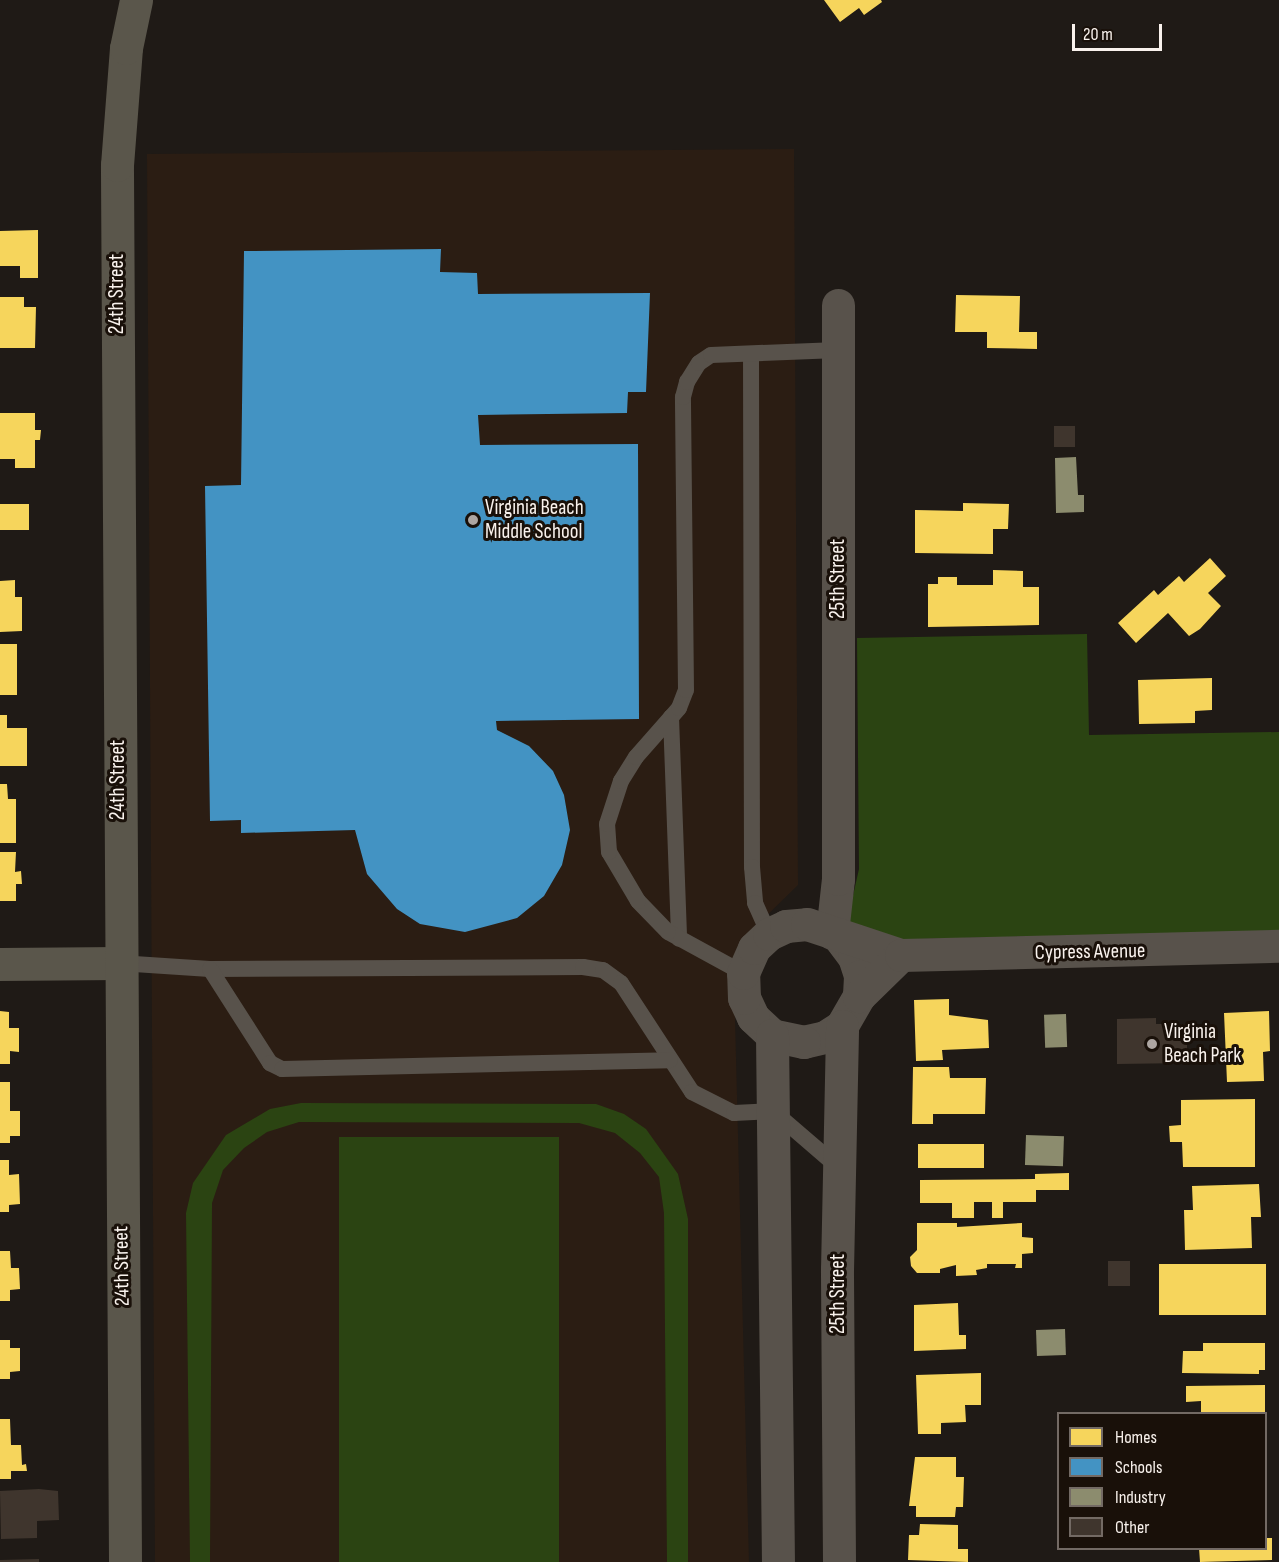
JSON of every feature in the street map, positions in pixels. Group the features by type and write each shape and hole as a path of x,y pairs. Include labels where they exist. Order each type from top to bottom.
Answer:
{"street":[{"name":"24th Street","path":"125,1562 119,963 117,165 126,48 136,0"},
{"name":"25th Street","path":"835,935 838,305"},
{"name":"25th Street","path":"743,973 754,948 777,930 815,909 828,888 837,853"},
{"path":"777,930 807,924 835,935 854,957 860,976 860,996"},
{"name":"Cypress Avenue","path":"835,935 901,955 1279,946"},
{"path":"860,996 901,955"},
{"path":"0,964 119,963"},
{"path":"743,973 744,998 753,1017 772,1035 804,1042 825,1037 842,1026"},
{"name":"25th Street","path":"839,1562 839,1168 842,1026 860,996"},
{"path":"772,1035 778,1562"}],"lane":[{"path":"743,973 679,939 638,901 609,852 607,824 621,780 636,757 670,717 686,690 688,665 683,397 687,382 699,363 711,356 838,350"},
{"path":"751,354 752,867 755,903 777,930"},
{"path":"670,717 679,939"},
{"path":"119,963 210,969 583,967 603,970 621,983 692,1092 734,1113 773,1111 839,1168"},
{"path":"210,969 270,1063 282,1069 670,1060"}],"shaded area":[{"name":"Virginia Beach Middle School","path":"794,149 798,885 754,928 734,980 749,1562 155,1562 147,154"}],"green space":[{"path":"1087,634 1089,735 1279,732 1279,931 872,940 847,922 859,869 857,638"},
{"path":"301,1103 596,1104 624,1114 646,1129 678,1174 688,1219 688,1562 667,1562 664,1213 659,1177 640,1153 615,1133 579,1123 299,1122 267,1132 244,1148 223,1170 212,1203 210,1562 190,1562 186,1213 193,1183 226,1135 270,1109"},
{"path":"339,1137 559,1137 559,1562 339,1562"}],"building: Homes":[{"path":"824,0 881,0 882,2 864,15 859,8 840,22"},
{"path":"38,230 38,278 20,278 20,266 0,266 0,231"},
{"path":"956,295 1020,296 1019,332 1037,332 1037,349 987,348 987,332 955,332"},
{"path":"0,297 24,297 24,307 36,307 35,348 0,348"},
{"path":"0,413 35,413 35,430 41,430 40,440 35,440 35,468 15,468 15,459 0,459"},
{"path":"963,503 1009,504 1008,529 993,529 993,554 915,553 915,510 963,511"},
{"path":"0,504 29,504 29,530 0,530"},
{"path":"1210,558 1226,576 1208,593 1221,606 1200,629 1189,636 1168,613 1136,643 1118,623 1154,590 1158,595 1179,576 1184,582"},
{"path":"993,570 1023,571 1023,587 1039,587 1039,625 928,627 928,584 938,584 938,577 957,577 957,585 993,585"},
{"path":"15,580 15,597 22,597 22,631 0,632 0,581"},
{"path":"0,644 17,644 17,695 0,695"},
{"path":"1212,678 1212,710 1195,711 1195,723 1139,724 1138,680"},
{"path":"0,715 7,715 7,728 27,728 27,766 0,766"},
{"path":"0,784 7,784 8,799 16,799 16,843 0,843"},
{"path":"0,852 16,852 15,872 21,871 22,884 16,884 16,901 0,901"},
{"path":"949,999 949,1015 988,1020 989,1048 942,1050 943,1060 916,1061 914,1000"},
{"path":"0,1011 9,1012 9,1028 19,1028 19,1052 10,1051 10,1064 0,1064"},
{"path":"1269,1011 1270,1051 1263,1052 1264,1081 1227,1082 1224,1013"},
{"path":"913,1067 949,1067 950,1078 986,1078 985,1114 933,1114 933,1124 912,1124"},
{"path":"0,1082 10,1082 10,1111 20,1111 20,1136 10,1136 10,1143 0,1143"},
{"path":"1255,1099 1255,1167 1183,1167 1182,1142 1170,1142 1169,1126 1181,1125 1181,1100"},
{"path":"918,1144 984,1144 984,1168 918,1168"},
{"path":"0,1160 9,1160 9,1175 19,1174 20,1204 9,1205 9,1212 0,1212"},
{"path":"1069,1173 1069,1190 1036,1190 1036,1202 1003,1202 1003,1218 992,1218 992,1202 974,1202 974,1218 952,1218 952,1203 920,1203 920,1180 1035,1179 1035,1174"},
{"path":"1259,1184 1261,1217 1251,1217 1252,1248 1185,1250 1184,1210 1193,1210 1192,1186"},
{"path":"917,1223 957,1223 957,1227 1022,1223 1022,1237 1033,1238 1033,1253 1022,1254 1022,1268 1015,1268 1016,1264 987,1264 987,1268 976,1270 977,1275 956,1276 956,1265 940,1269 940,1273 917,1273 911,1266 910,1257 917,1250"},
{"path":"0,1251 10,1251 11,1268 19,1268 20,1289 10,1290 10,1301 0,1301"},
{"path":"1159,1264 1266,1264 1266,1315 1159,1315"},
{"path":"958,1303 959,1335 966,1335 966,1349 914,1351 914,1305"},
{"path":"0,1340 10,1340 10,1348 20,1348 20,1371 10,1372 10,1379 0,1379"},
{"path":"1203,1343 1265,1343 1265,1370 1259,1370 1259,1374 1182,1373 1183,1351 1203,1351"},
{"path":"981,1373 981,1405 965,1405 966,1422 941,1423 941,1434 918,1434 916,1375"},
{"path":"1265,1385 1265,1412 1201,1412 1201,1401 1186,1402 1186,1386"},
{"path":"0,1419 10,1419 11,1445 21,1445 22,1465 26,1464 27,1471 11,1471 11,1479 0,1479"},
{"path":"915,1457 956,1457 956,1477 964,1477 963,1507 956,1507 955,1517 916,1517 916,1506 909,1506"},
{"path":"920,1524 958,1525 958,1549 968,1549 968,1562 908,1560 909,1535 919,1535"},
{"path":"1267,1538 1272,1538 1272,1560 1200,1562 1199,1550 1267,1550"}],"building: Schools":[{"path":"441,249 440,272 477,273 478,294 650,293 646,392 628,392 627,413 478,415 480,445 638,444 639,719 496,721 497,730 529,746 553,771 564,795 570,830 562,865 544,896 517,918 465,932 420,924 397,909 367,874 355,830 241,833 241,820 210,821 205,486 241,485 244,251"}],"building: Industry":[{"path":"1076,457 1078,495 1084,495 1084,512 1056,513 1055,458"},
{"path":"1066,1014 1067,1047 1045,1048 1044,1015"},
{"path":"1026,1135 1064,1136 1063,1166 1025,1165"},
{"path":"1065,1329 1066,1355 1037,1356 1036,1330"}],"building: Other":[{"path":"1054,426 1075,426 1075,447 1054,447"},
{"name":"Virginia Beach Park","path":"1156,1018 1156,1024 1187,1024 1187,1063 1117,1064 1117,1019"},
{"path":"1108,1261 1130,1261 1130,1286 1108,1286"},
{"path":"39,1489 58,1491 59,1520 37,1521 37,1538 1,1539 0,1491"},
{"path":"39,1559 39,1562 0,1562 0,1560"}],"place":[{"name":"Virginia Beach Middle School","path":"473,520"},
{"name":"Virginia Beach Park","path":"1152,1044"}]}
